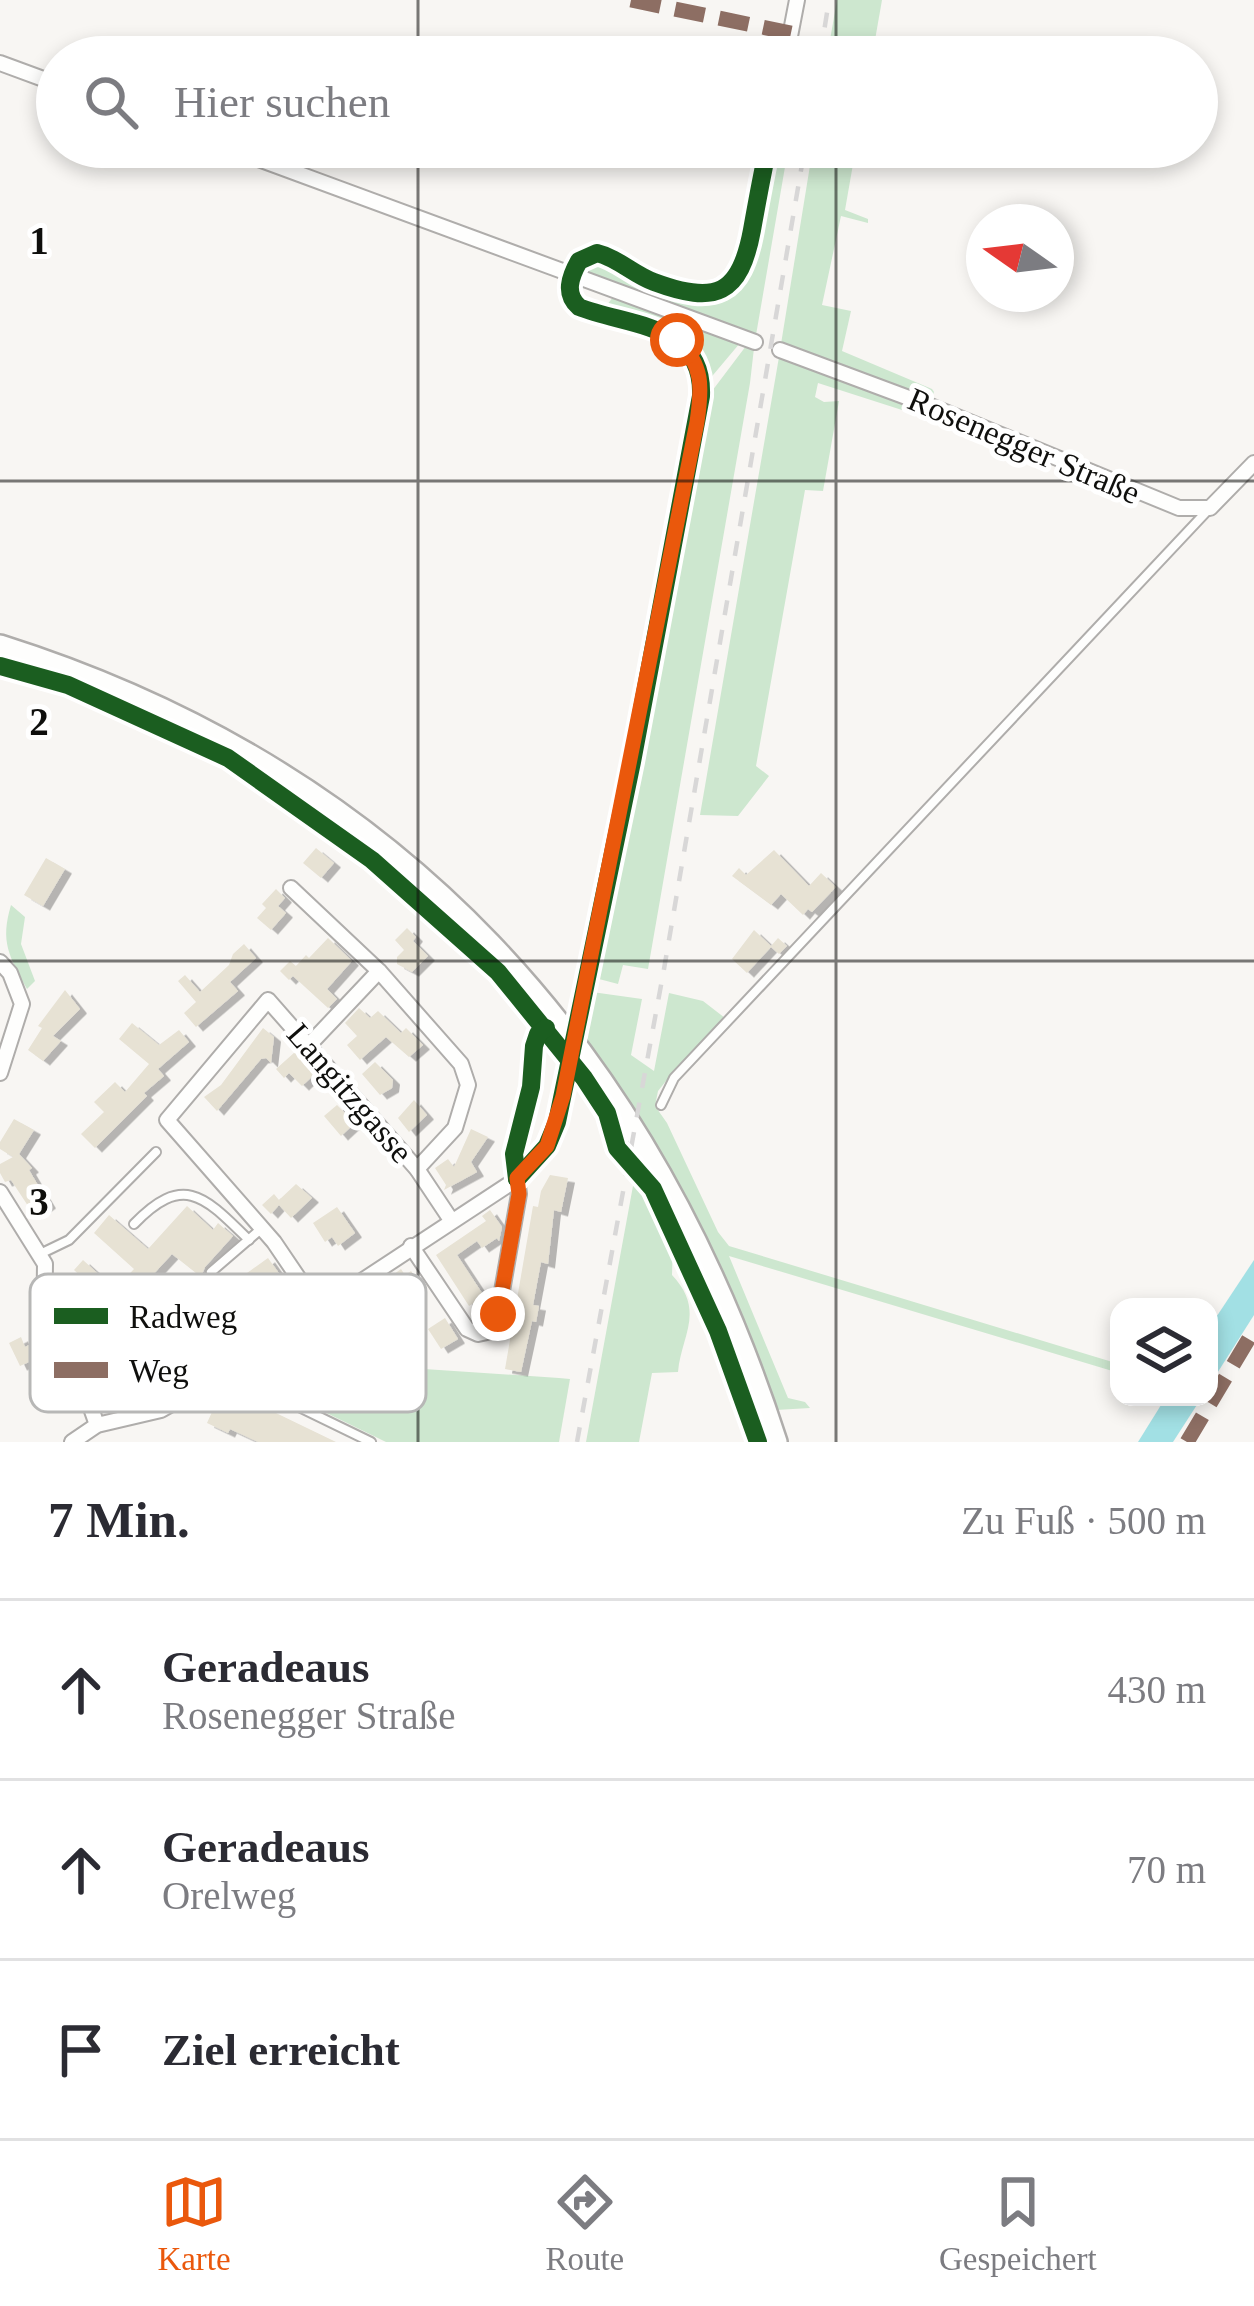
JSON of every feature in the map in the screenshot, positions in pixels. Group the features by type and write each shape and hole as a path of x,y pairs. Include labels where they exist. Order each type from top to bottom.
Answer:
{"main road":[{"path":"0,646 134,694 263,761 386,848 483,935 565,1029 645,1147 731,1324 776,1442"}],"street":[{"path":"790,36 797,0"},
{"path":"0,63 36,76"},
{"path":"283,168 755,342"},
{"path":"368,1274 517,1178 539,1157 553,1134 632,762 701,385 695,359 677,340 579,308 569,292 572,275 579,261 596,253 646,279 692,293 715,293 728,287 747,258 764,168"},
{"name":"Rosenegger Straße","path":"780,350 934,407 1148,498 1179,508 1210,508"},
{"path":"1210,508 1254,463"},
{"path":"291,888 379,970 466,1074 467,1096 460,1119 417,1169"},
{"path":"0,962 10,973 22,1004 0,1073"},
{"path":"309,1045 379,970"},
{"name":"Langitzgasse","path":"295,1274 262,1228 167,1120 268,1000 417,1169 451,1220"},
{"path":"411,1246 466,1329 487,1332 498,1314 519,1194 517,1178"},
{"path":"0,1192 40,1254 45,1274"},
{"path":"92,1412 97,1425"},
{"path":"72,1442 97,1425 152,1412"}],"lane":[{"path":"661,1105 674,1078 1210,508"},
{"path":"40,1254 69,1240 156,1152"},
{"path":"134,1224 159,1199 185,1193 201,1197 249,1240"},
{"path":"211,1272 262,1228"},
{"path":"310,1412 371,1442"}],"green space":[{"path":"837,0 882,0 876,36 831,36"},
{"path":"769,168 785,168 756,335 588,275 583,269 594,257 711,299 728,292 747,269"},
{"path":"810,168 852,168 845,210 868,223 841,216 822,305 851,311 842,351 934,392 931,399 781,344"},
{"path":"613,297 740,343 708,381 681,339 655,323 607,305"},
{"path":"746,346 754,348 750,383 648,969 623,965 618,984 599,979 594,961 706,399"},
{"path":"779,357 918,408 902,410 818,383 815,397 839,401 823,491 805,490 756,766 769,776 738,816 700,815"},
{"path":"11,905 25,917 21,944 35,981 27,989 8,948"},
{"path":"592,992 642,999 631,1055 654,1071 669,993 703,1001 725,1018 658,1091 655,1106 729,1246 1110,1361 1110,1370 729,1256 788,1398 810,1408 776,1410 688,1203 634,1109 581,1033"},
{"path":"635,1175 647,1186 673,1238 672,1275 688,1300 689,1324 678,1372 652,1373 639,1442 586,1442"},
{"path":"426,1369 570,1379 559,1442 386,1442 324,1412 426,1412"}],"water":[{"path":"1254,1260 1254,1315 1218,1372 1218,1314"},
{"path":"1160,1406 1196,1406 1173,1442 1138,1442"}],"building":[{"path":"316,848 334,863 321,878 303,863"},
{"path":"774,850 809,886 821,873 836,887 812,912 808,909 803,915 781,894 771,905 732,876 739,868 746,875"},
{"path":"46,858 65,869 43,906 24,895"},
{"path":"276,889 285,898 278,906 286,913 271,930 257,918"},
{"path":"407,928 428,956 412,972 397,964 404,950 395,940"},
{"path":"754,930 771,946 778,938 787,946 779,954 771,947 747,973 732,959"},
{"path":"328,938 352,961 327,989 337,999 328,1008 293,976 289,980 280,971 290,961 296,966 306,955 309,958"},
{"path":"244,944 256,958 230,982 238,991 196,1027 184,1013 196,1002 178,981 185,975 200,992"},
{"path":"65,990 80,1009 53,1036 61,1041 43,1061 28,1050 42,1028 38,1026"},
{"path":"359,1008 370,1018 378,1011 401,1033 406,1028 423,1045 409,1057 386,1037 360,1060 347,1045 357,1036 345,1023"},
{"path":"132,1023 159,1045 179,1030 189,1042 158,1069 164,1076 95,1148 81,1134 104,1112 94,1102 115,1082 125,1092 149,1064 119,1039"},
{"path":"263,1028 274,1037 271,1063 261,1059 217,1111 204,1097 221,1085"},
{"path":"295,1052 317,1072 302,1086 289,1073 284,1078 276,1069"},
{"path":"375,1062 393,1080 392,1088 380,1095 362,1074"},
{"path":"414,1100 427,1115 409,1132 398,1118"},
{"path":"337,1105 355,1123 341,1136 324,1116"},
{"path":"14,1119 34,1130 19,1154 32,1168 49,1204 34,1215 11,1180 5,1182 0,1173 0,1164 13,1157 0,1149 0,1142"},
{"path":"471,1129 488,1137 471,1162 477,1172 444,1190 446,1185 435,1168 448,1159 454,1167"},
{"path":"550,1175 568,1178 561,1212 554,1210 548,1264 541,1262 533,1305 539,1306 536,1322 532,1321 521,1372 505,1369 533,1206 538,1207"},
{"path":"296,1184 312,1198 291,1218 279,1205 271,1214 262,1205 274,1194 279,1200"},
{"path":"187,1206 213,1230 218,1223 233,1236 202,1274 172,1254 154,1274 129,1274 134,1269 94,1233 109,1215 148,1249"},
{"path":"337,1207 355,1233 338,1246 332,1237 325,1242 313,1223"},
{"path":"490,1210 502,1227 499,1241 482,1248 477,1241 457,1255 484,1296 469,1306 436,1255 486,1221 482,1216"},
{"path":"268,1258 280,1274 246,1274"},
{"path":"83,1260 98,1274 78,1274 74,1270"},
{"path":"445,1318 458,1339 441,1349 428,1329"},
{"path":"21,1337 25,1347 30,1344 30,1362 20,1366 9,1343"},
{"path":"212,1412 274,1412 336,1442 258,1442 207,1423"}],"railway":[{"path":"823,36 829,0"},
{"path":"577,1442 664,969 801,168"}],"marked path":[{"path":"631,0 791,33"},
{"path":"1187,1442 1254,1330"}],"cycle path":[{"path":"517,1179 547,1146 557,1122 701,396 699,372 677,341 579,307 571,297 571,279 579,261 597,253 676,289 694,293 722,289 732,281 747,252 764,168"},
{"path":"0,666 68,685 228,758 372,860 498,972 584,1078 607,1113 617,1148 653,1189 718,1331 758,1442"},
{"path":"517,1179 514,1154 531,1087 534,1046 546,1028"}],"route":[{"path":"498,1314 519,1194 517,1178 547,1146 563,1096 697,422 700,376 695,359 677,340"}]}
